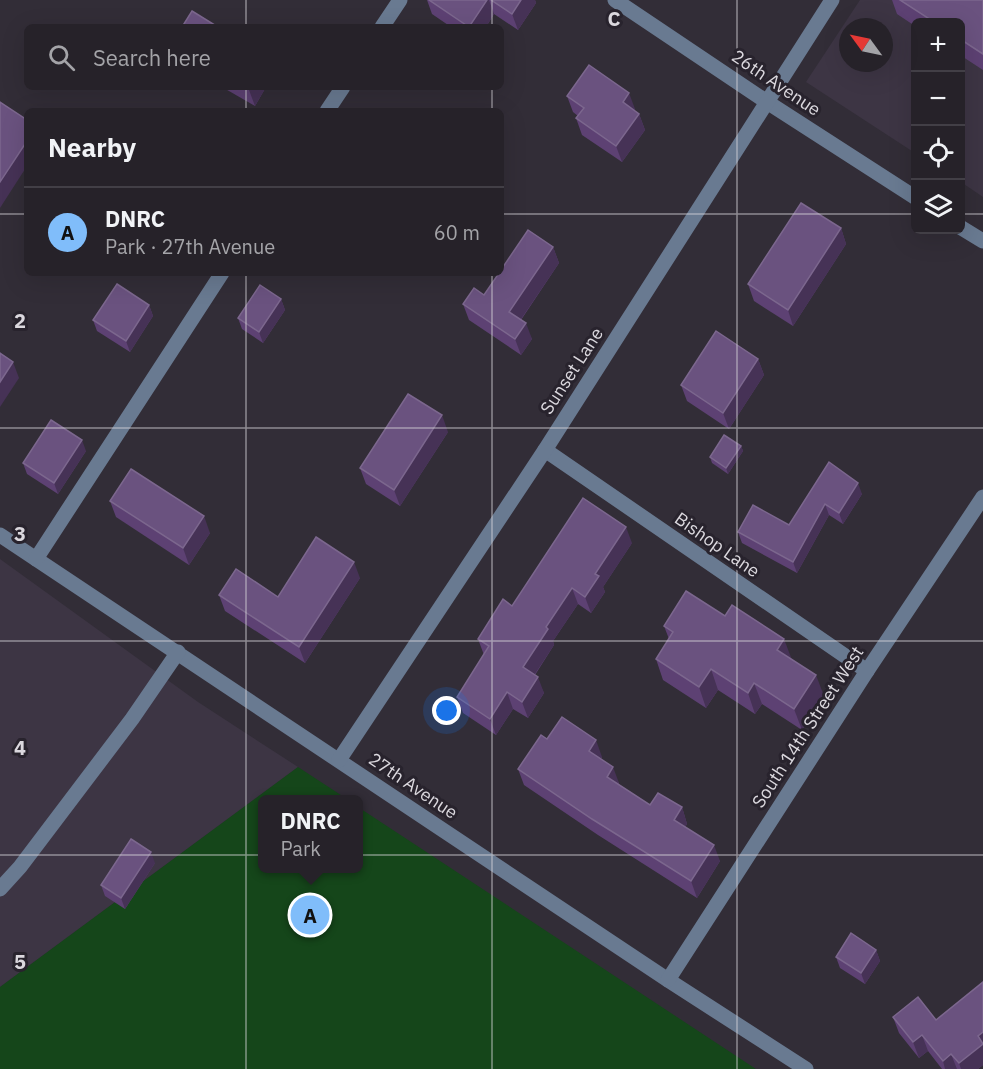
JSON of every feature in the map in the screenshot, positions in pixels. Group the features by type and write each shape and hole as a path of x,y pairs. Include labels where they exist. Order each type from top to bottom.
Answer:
{"street":[{"path":"384,24 400,0"},
{"name":"26th Avenue","path":"615,0 911,195"},
{"name":"Sunset Lane","path":"339,760 545,450 832,0"},
{"path":"329,108 341,90"},
{"path":"965,230 983,242"},
{"path":"36,559 220,276"},
{"name":"Bishop Lane","path":"545,450 867,671"},
{"name":"South 14th Street West","path":"668,980 867,671 983,497"},
{"name":"27th Avenue","path":"0,535 668,980 806,1069"},
{"path":"0,889 20,867 118,738 178,652"}],"shaded area":[{"path":"860,0 983,0 983,197 965,185 965,18 911,18 911,150 806,82 839,32 839,72 893,72 893,18 848,18"},
{"path":"0,559 198,702 298,767 0,987"}],"green space":[{"path":"298,767 341,795 260,795"},
{"path":"258,797 258,873 363,873 363,810 756,1069 0,1069 0,987"}],"building":[{"path":"429,0 487,0 471,24 465,24"},
{"path":"491,0 521,0 512,14"},
{"path":"900,0 983,0 983,54 965,42 965,18 928,18"},
{"path":"192,11 213,24 184,24"},
{"path":"589,65 629,93 623,102 639,114 616,146 576,118 584,108 567,96"},
{"path":"0,102 24,118 24,146 0,182"},
{"path":"801,203 841,228 788,310 748,284"},
{"path":"528,230 553,247 509,312 526,323 515,339 463,304 474,288 484,295 497,276 504,276 504,266"},
{"path":"117,284 149,305 126,341 93,320"},
{"path":"260,285 281,299 259,332 238,318"},
{"path":"716,331 758,359 723,413 681,385"},
{"path":"0,353 13,362 0,382"},
{"path":"408,394 442,415 394,490 360,468"},
{"path":"51,420 82,440 54,483 23,463"},
{"path":"724,435 741,446 726,468 710,457"},
{"path":"829,462 858,483 839,513 825,504 793,562 738,532 753,505 789,525"},
{"path":"131,469 204,516 183,548 110,501"},
{"path":"583,498 626,527 595,574 599,576 585,597 572,588 546,627 548,629 523,667 538,677 522,702 507,692 490,719 457,697 489,646 478,639 503,599 512,606"},
{"path":"316,537 354,562 299,647 219,595 236,569 278,597"},
{"path":"686,591 725,616 732,605 784,639 777,650 816,675 794,709 754,683 748,693 711,669 699,687 656,659 673,632 664,626"},
{"path":"562,717 596,740 589,751 613,767 607,777 650,805 658,793 682,807 674,820 714,845 691,881 518,769 541,735 547,739"},
{"path":"131,839 151,852 121,898 101,885"},
{"path":"851,933 876,950 861,973 836,957"},
{"path":"983,982 983,1032 978,1036 983,1044 959,1063 951,1054 943,1061 922,1035 913,1042 893,1017 918,997 936,1020"}],"place":[{"name":"DNRC","path":"310,915"}]}
